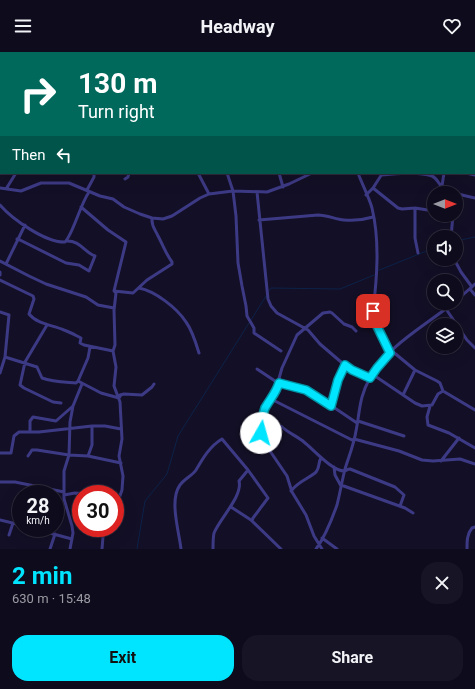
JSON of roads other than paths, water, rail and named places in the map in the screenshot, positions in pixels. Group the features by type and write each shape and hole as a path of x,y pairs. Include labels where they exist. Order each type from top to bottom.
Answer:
{"street":[{"path":"6,189 15,174"},
{"path":"66,241 94,174"},
{"path":"125,179 129,174"},
{"path":"199,174 209,194"},
{"path":"227,174 234,191 238,263 247,316 254,328 254,333 281,351"},
{"path":"279,174 283,187"},
{"path":"302,178 304,174"},
{"path":"0,188 21,191 41,183 60,182 73,184 114,200 130,210 152,218 163,219 172,216 209,194 234,191 267,192 283,187 310,174"},
{"path":"358,174 371,206 373,217 377,255 374,316 376,325 391,352 415,370 440,383 443,391 475,410"},
{"path":"366,195 373,188 382,174 416,174 434,177 442,186"},
{"path":"442,186 444,174"},
{"path":"373,188 398,208 427,210"},
{"path":"257,192 268,299 271,306 277,313 312,334 320,344 345,365 352,370 370,378"},
{"path":"463,195 475,198"},
{"path":"0,205 4,210 40,234 57,241 72,241 80,244 88,253 95,256 89,271 79,265 66,264 17,239"},
{"path":"80,207 108,230 126,242 114,291 116,293 114,308 115,345 113,352 116,367 114,386 117,395 120,397 122,439 120,456 123,476 123,485"},
{"path":"415,208 415,238 418,253"},
{"path":"259,220 325,215 341,220 352,221 373,217"},
{"path":"114,291 131,293 172,262 152,225 152,218"},
{"path":"6,264 25,225"},
{"path":"0,261 46,284 86,297 98,305 114,308"},
{"path":"458,266 472,287 475,295"},
{"path":"0,280 33,296 34,299 29,314 34,318 47,325 70,332 80,338 80,343 90,347 113,352"},
{"path":"463,295 472,287"},
{"path":"139,288 160,297 185,320 199,353"},
{"path":"316,549 337,506 341,485 354,439 361,397 372,374 391,352 410,334 446,310 467,340 475,348"},
{"path":"0,312 9,315 4,357 0,373"},
{"path":"322,549 314,536 310,523 291,491 287,476 270,451 261,433 263,416 271,398 277,390 282,368 292,349 294,341 297,335 304,328 323,313 330,312 340,318 344,324 356,330"},
{"path":"47,325 25,362 20,381 21,387 53,402 61,404"},
{"path":"64,485 64,471 69,455 70,428 73,406 90,347"},
{"path":"4,357 25,362 37,367 42,378 48,380 80,383 102,393 120,397 124,394 143,395 154,384"},
{"path":"331,406 338,380 345,365"},
{"path":"257,369 278,383 306,390 357,422 404,436"},
{"path":"403,395 415,370"},
{"path":"372,374 415,403 422,406 430,406 435,403 438,394 443,391"},
{"path":"271,398 349,439 404,452 422,460 441,461 460,459 475,464"},
{"path":"30,432 30,421 33,417 56,422 73,406"},
{"path":"430,406 427,424 459,438 475,448"},
{"path":"0,453 11,453 14,436 18,433 92,426 105,426 121,429"},
{"path":"88,456 92,446 92,426"},
{"path":"281,426 334,467 345,471 350,469 397,488 404,495 400,506"},
{"path":"441,461 459,438"},
{"path":"181,549 176,519 176,494 180,485 195,472 199,462 213,446 222,439 248,470 268,498 253,518 252,522"},
{"path":"28,456 30,451 34,450 88,456 121,463"},
{"path":"291,491 302,480 317,470 319,460 321,458"},
{"path":"334,467 335,475 339,484 400,506 413,513"},
{"path":"213,549 215,532 238,495 240,486 239,481 248,470"},
{"path":"0,482 15,482 27,485"},
{"path":"70,549 72,526 65,505 64,494 72,493"},
{"path":"231,506 252,522 281,549"},
{"path":"0,520 12,523"},
{"path":"9,535 12,526"},
{"path":"468,549 469,532 475,527"},
{"path":"50,549 54,537"},
{"path":"64,537 72,539"},
{"path":"102,549 103,537"},
{"path":"322,538 337,549"}],"waterway":[{"path":"463,240 475,237"},
{"path":"377,271 427,251"},
{"path":"269,291 271,288 340,289 374,275"},
{"path":"251,320 266,296"},
{"path":"137,549 145,501 167,474 178,436 249,323"}]}
